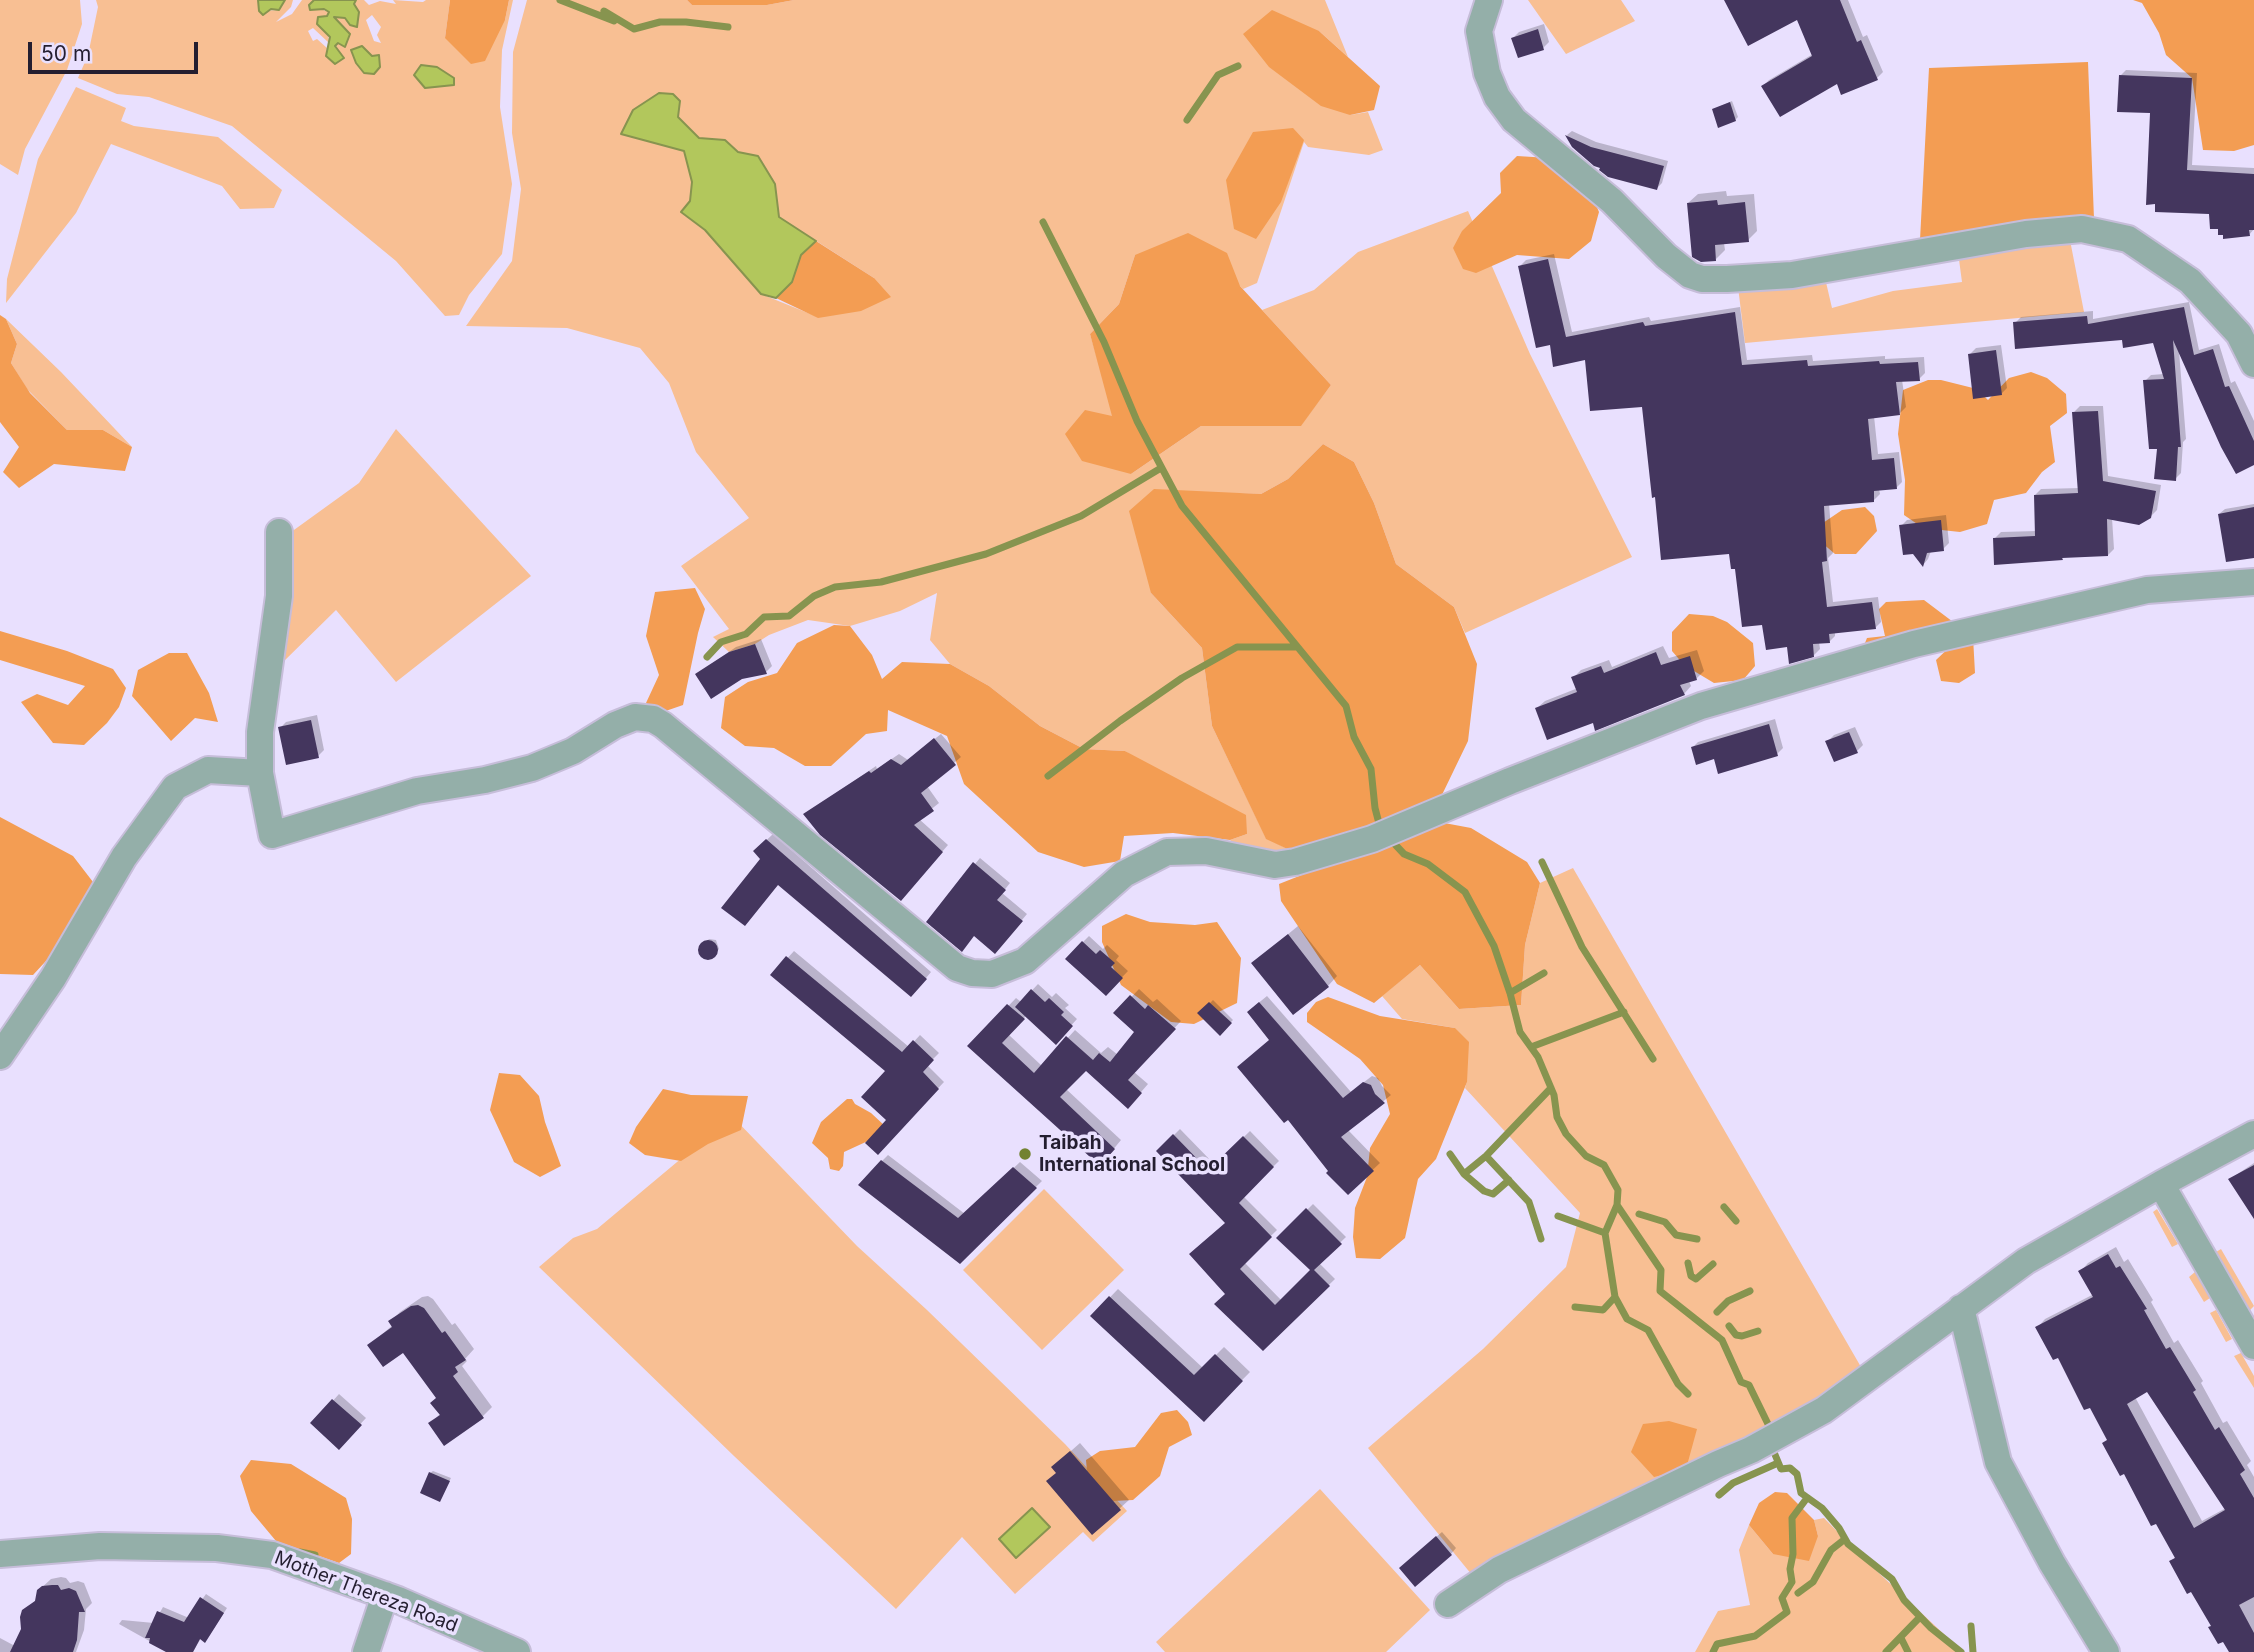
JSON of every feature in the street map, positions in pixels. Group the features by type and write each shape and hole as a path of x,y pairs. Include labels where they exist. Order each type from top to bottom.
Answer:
{"street":[{"path":"1489,0 1479,31 1487,73 1497,97 1514,120 1612,201 1666,256 1690,275 1702,279 1792,275 2012,236 2082,229 2128,239 2190,281 2239,334 2254,363"},
{"path":"279,532 279,596 260,732 260,773 272,835 417,792 485,780 532,768 573,751 625,721 635,718 653,719 957,968 972,973 992,974 1026,961 1124,874 1167,852 1206,851 1275,866 1295,863 1372,839 1499,785 1701,706 1913,644 2147,590 2254,582"},
{"path":"0,1056 53,978 124,857 175,787 208,770 260,773"},
{"path":"1448,1604 1499,1570 1751,1450 1824,1410 2026,1261 2254,1135"},
{"path":"2161,1184 2254,1346"},
{"path":"1961,1308 1998,1462 2052,1563 2106,1652"},
{"name":"Mother Thereza Road","path":"0,1554 100,1546 232,1549 293,1561 385,1595 517,1652"},
{"path":"366,1652 385,1595"}],"shaded area":[{"path":"0,0 80,0 82,24 67,70 25,149 18,175 0,164"},
{"path":"96,0 258,0 259,11 279,10 285,0 293,0 291,7 276,22 292,14 302,0 314,0 309,5 329,12 329,43 313,28 308,31 313,41 317,39 327,48 326,56 338,43 333,17 345,18 350,25 356,0 364,0 369,5 380,1 396,4 393,0 450,0 445,38 505,20 509,0 513,0 502,50 500,107 512,184 502,254 469,295 459,315 445,316 396,261 232,126 149,97 117,94 78,78 88,55 98,7","holes":["372,15 381,27 377,35 381,43 374,41 366,20","414,75 454,85 425,88"]},
{"path":"258,0 285,0 279,10 271,9 263,15 259,11"},
{"path":"314,0 356,0 354,4 359,12 357,27 350,25 345,18 334,17 350,34 345,47 338,43 335,46 344,58 335,64 326,56 330,37 317,24 318,17 327,16 329,12 324,9 310,10 309,5"},
{"path":"450,0 509,0 505,20 485,61 471,64 445,38"},
{"path":"527,0 687,0 692,5 767,5 794,0 1325,0 1348,57 1319,31 1350,115 1368,112 1383,150 1369,155 1308,147 1304,142 1257,283 1243,289 1135,255 1119,304 1090,334 1131,474 1201,426 1301,425 1331,385 1262,310 1314,290 1358,252 1468,211 1530,354 1632,557 1465,633 1454,607 1396,564 1374,503 1354,462 1323,444 1288,479 1261,494 1219,493 1151,593 1202,648 1212,726 1266,838 1296,853 1236,846 1230,840 1247,834 1125,751 1084,749 1040,726 989,686 950,664 930,640 937,593 900,611 850,626 808,620 769,635 755,644 729,652 713,637 729,629 681,566 749,518 696,452 669,383 640,348 567,328 466,326 512,261 521,189 512,133 513,52","holes":["673,94 679,101 678,117 699,138 725,140 738,152 758,156 775,184 779,217 874,278 818,317 761,294 705,230 682,213 690,201 692,182"]},
{"path":"687,0 794,0 767,5 692,5"},
{"path":"1528,0 1621,0 1635,21 1566,54"},
{"path":"2133,0 2254,0 2254,145 2234,151 2203,150 2192,78 2166,55 2159,33 2142,3"},
{"path":"1272,10 1319,31 1380,86 1374,110 1350,115 1321,106 1269,67 1243,34"},
{"path":"362,46 372,56 379,55 380,67 374,74 364,73 356,63 351,50"},
{"path":"2088,62 2094,219 1920,240 1929,68"},
{"path":"421,65 437,67 454,78 454,85 425,88 414,75"},
{"path":"76,87 126,108 121,121 134,126 218,137 282,190 274,208 240,209 222,186 111,144 76,213 6,303 7,279 38,159"},
{"path":"659,93 673,94 680,101 678,117 699,138 725,140 738,152 758,156 775,184 779,217 816,241 801,255 792,282 776,298 761,294 705,230 681,212 690,201 692,182 684,151 621,134 633,110"},
{"path":"1293,128 1304,140 1281,202 1256,239 1234,229 1226,180 1253,132"},
{"path":"1517,156 1549,158 1588,186 1599,212 1591,241 1569,259 1517,255 1476,273 1463,269 1453,248 1462,231 1501,193 1500,173"},
{"path":"1188,233 1227,253 1240,286 1331,385 1301,426 1201,426 1131,474 1082,461 1065,434 1085,410 1112,416 1090,334 1119,304 1135,255"},
{"path":"2069,235 2084,312 1745,343 1738,287 1825,278 1832,308 1893,291 1962,282 1958,252"},
{"path":"816,241 874,278 891,297 861,311 818,318 776,298 792,282 801,255"},
{"path":"0,315 6,319 17,344 11,363 30,393 67,430 103,430 132,447 125,471 54,464 19,488 3,472 19,447 0,422"},
{"path":"6,319 132,447 103,430 67,430 27,389 11,363 17,344"},
{"path":"2031,372 2047,378 2066,394 2067,413 2050,426 2055,462 2042,472 2026,493 1994,500 1987,524 1960,532 1923,528 1904,515 1905,480 1898,434 1903,390 1928,380 1941,380 1977,389 1988,400 2009,378"},
{"path":"396,429 531,576 396,682 336,610 280,665 287,535 359,483"},
{"path":"1323,444 1354,462 1374,503 1396,564 1454,607 1477,664 1468,741 1439,801 1296,853 1266,839 1212,726 1202,648 1151,593 1129,511 1154,489 1261,494 1288,479"},
{"path":"1865,507 1874,516 1877,531 1856,554 1835,554 1821,542 1820,525 1842,510"},
{"path":"695,588 705,609 683,705 657,714 646,703 659,675 646,636 655,592"},
{"path":"1924,600 1973,637 1975,673 1959,683 1941,681 1936,660 1955,642 1863,648 1867,638 1885,636 1879,609 1886,602"},
{"path":"1689,614 1713,616 1727,622 1753,643 1755,666 1743,680 1714,683 1684,665 1672,651 1672,632"},
{"path":"834,625 850,626 872,655 882,679 902,662 950,664 989,686 1040,726 1084,749 1125,751 1246,815 1247,834 1230,840 1173,833 1124,836 1120,861 1084,867 1038,852 964,784 947,736 888,710 887,731 866,734 831,766 805,766 774,748 745,746 721,728 725,697 748,682 777,673 797,643"},
{"path":"0,631 67,651 113,669 126,688 119,707 84,745 53,743 21,702 37,694 68,705 85,686 0,660"},
{"path":"169,653 187,653 209,693 218,722 195,718 171,741 132,696 138,670"},
{"path":"0,817 73,856 93,882 58,948 33,975 0,974"},
{"path":"1439,822 1471,828 1527,862 1540,883 1525,945 1521,1005 1459,1009 1420,965 1374,1003 1337,984 1281,901 1279,884 1327,865 1354,859"},
{"path":"1573,868 1861,1367 1826,1399 1472,1575 1368,1448 1483,1349 1566,1267 1580,1213 1465,1088 1467,1081 1455,1028 1402,1019 1382,996 1420,965 1459,1009 1521,1005 1525,945 1540,883"},
{"path":"1126,914 1150,922 1195,925 1217,922 1241,958 1237,1003 1194,1024 1171,1022 1121,985 1102,942 1102,926"},
{"path":"1328,997 1380,1016 1455,1028 1469,1042 1467,1082 1436,1159 1418,1179 1405,1238 1380,1259 1356,1258 1353,1237 1355,1208 1367,1177 1370,1148 1390,1114 1383,1085 1360,1059 1307,1022 1307,1013 1316,1002"},
{"path":"499,1073 520,1075 539,1096 561,1166 540,1177 514,1162 490,1110"},
{"path":"663,1089 691,1095 748,1096 741,1130 708,1144 681,1161 645,1155 629,1143 636,1127"},
{"path":"847,1099 852,1099 885,1126 883,1134 844,1152 843,1166 839,1171 830,1169 828,1158 812,1143 821,1122"},
{"path":"732,1116 857,1246 1065,1444 1127,1511 1093,1542 1083,1532 1015,1594 962,1537 896,1609 539,1267 573,1238 597,1229"},
{"path":"1044,1189 1124,1270 1042,1350 963,1270"},
{"path":"2157,1209 2178,1244 2172,1247 2153,1212"},
{"path":"2221,1249 2254,1306 2248,1312 2216,1252"},
{"path":"2195,1272 2210,1298 2204,1302 2189,1277"},
{"path":"2216,1310 2232,1339 2226,1342 2210,1313"},
{"path":"2241,1353 2254,1376 2254,1388 2234,1356"},
{"path":"1177,1410 1188,1422 1192,1435 1169,1447 1160,1476 1133,1500 1113,1501 1088,1483 1086,1460 1100,1451 1135,1447 1161,1413"},
{"path":"1669,1421 1697,1429 1686,1469 1654,1477 1631,1452 1643,1424"},
{"path":"251,1460 291,1464 346,1498 352,1519 351,1554 339,1563 276,1541 251,1511 240,1476"},
{"path":"1320,1489 1430,1610 1386,1652 1165,1652 1156,1642"},
{"path":"1775,1492 1787,1493 1814,1520 1818,1536 1809,1561 1773,1554 1749,1525 1759,1503"},
{"path":"1032,1508 1050,1527 1016,1558 999,1539"},
{"path":"1824,1518 1963,1652 1695,1652 1718,1611 1750,1605 1739,1550 1749,1525 1773,1554 1818,1536 1814,1520"}],"building":[{"path":"1724,0 1840,0 1857,42 1861,40 1878,80 1841,95 1837,84 1780,117 1761,86 1812,56 1797,20 1748,46"},
{"path":"1538,29 1544,50 1518,58 1511,38"},
{"path":"2119,75 2192,78 2187,170 2254,174 2254,230 2249,230 2250,236 2223,239 2223,235 2218,235 2218,229 2210,229 2209,214 2155,212 2155,204 2146,205 2150,113 2117,112"},
{"path":"1730,102 1736,121 1718,128 1712,109"},
{"path":"1565,135 1591,147 1664,166 1657,190 1608,177 1572,147"},
{"path":"1717,200 1718,205 1745,202 1749,242 1715,245 1716,261 1701,262 1692,257 1687,203"},
{"path":"1548,259 1566,337 1643,322 1645,326 1735,312 1742,365 1807,360 1808,366 1879,361 1880,364 1918,362 1920,381 1896,382 1900,415 1868,419 1872,460 1894,458 1897,489 1874,491 1874,502 1824,506 1827,561 1822,562 1827,607 1872,602 1876,629 1829,634 1830,643 1813,644 1814,657 1789,664 1787,647 1766,650 1762,625 1742,627 1735,569 1731,569 1729,554 1661,560 1642,407 1590,411 1585,360 1553,367 1550,345 1536,348 1518,266"},
{"path":"2184,307 2194,355 2213,349 2225,387 2229,386 2254,441 2254,465 2236,474 2173,340 2181,447 2178,447 2176,481 2154,479 2157,449 2149,449 2143,380 2164,379 2153,343 2123,348 2122,340 2015,349 2013,322 2087,316 2088,324"},
{"path":"1996,350 2002,395 1973,399 1968,354"},
{"path":"2098,411 2103,481 2156,491 2151,518 2139,525 2107,519 2108,556 1994,565 1993,538 2035,536 2034,495 2078,493 2072,412"},
{"path":"2254,507 2254,558 2226,562 2218,514"},
{"path":"1941,520 1944,551 1927,553 1923,567 1913,554 1903,555 1899,525"},
{"path":"755,644 767,674 742,679 711,699 695,674 729,652"},
{"path":"1656,652 1661,665 1690,656 1697,680 1680,685 1685,695 1595,731 1593,723 1547,740 1535,708 1577,692 1571,677 1601,666 1604,673"},
{"path":"311,720 319,758 286,765 278,727"},
{"path":"1769,724 1778,756 1718,774 1714,759 1696,765 1691,747"},
{"path":"1849,732 1858,753 1834,762 1825,741"},
{"path":"934,738 956,765 921,793 934,811 914,825 943,852 901,901 820,835 803,814 891,759 901,765"},
{"path":"766,839 927,979 911,997 778,885 745,926 721,908 760,859 753,851"},
{"path":"973,862 1006,890 997,900 1023,921 995,954 974,936 962,952 926,922"},
{"path":"1288,934 1329,987 1293,1015 1251,963"},
{"path":"708,940 715,943 718,950 715,957 708,960 701,957 698,950 701,943"},
{"path":"1082,941 1096,954 1100,950 1115,963 1111,967 1123,978 1106,996 1065,959"},
{"path":"786,956 902,1052 913,1040 934,1060 923,1072 939,1089 878,1155 865,1143 886,1120 861,1097 885,1071 770,975"},
{"path":"1031,989 1045,1002 1049,998 1064,1012 1061,1015 1073,1026 1056,1045 1015,1007"},
{"path":"1130,995 1145,1009 1148,1005 1176,1029 1128,1080 1142,1093 1128,1109 1086,1071 1060,1097 1115,1149 1100,1166 967,1046 1007,1004 1025,1019 1002,1043 1034,1073 1066,1036 1093,1060 1099,1053 1110,1062 1134,1032 1113,1013"},
{"path":"1209,1002 1232,1023 1220,1036 1197,1013"},
{"path":"1259,1002 1343,1098 1363,1082 1371,1085 1375,1094 1385,1103 1341,1137 1374,1171 1348,1195 1326,1173 1328,1171 1288,1120 1284,1123 1237,1067 1269,1040 1247,1012"},
{"path":"1173,1134 1208,1170 1243,1136 1274,1167 1239,1203 1272,1237 1240,1269 1275,1305 1310,1270 1276,1238 1306,1208 1342,1244 1314,1270 1330,1286 1263,1351 1214,1304 1225,1294 1189,1254 1225,1223 1156,1151"},
{"path":"881,1160 958,1218 1013,1167 1037,1188 960,1264 858,1185"},
{"path":"2254,1165 2254,1219 2228,1179"},
{"path":"2108,1254 2116,1268 2120,1266 2147,1309 2144,1310 2166,1349 2170,1347 2196,1390 2193,1392 2215,1430 2219,1427 2245,1470 2240,1474 2254,1498 2254,1597 2239,1605 2254,1633 2254,1652 2229,1652 2223,1642 2218,1644 2191,1592 2187,1594 2169,1561 2175,1558 2156,1524 2151,1526 2124,1474 2120,1476 2102,1443 2107,1440 2090,1408 2084,1410 2058,1358 2053,1360 2035,1327 2093,1297 2078,1271","holes":["2147,1392 2225,1510 2194,1528 2127,1404"]},
{"path":"1109,1296 1194,1375 1215,1354 1243,1381 1204,1422 1090,1316"},
{"path":"411,1306 424,1308 442,1333 445,1331 466,1360 455,1367 458,1372 453,1376 484,1418 444,1446 428,1423 440,1415 430,1403 436,1398 403,1353 383,1367 367,1345 392,1327 388,1321"},
{"path":"332,1399 362,1425 339,1450 310,1423"},
{"path":"1070,1451 1121,1510 1092,1535 1046,1481 1056,1473 1051,1467"},
{"path":"429,1472 450,1481 440,1502 420,1493"},
{"path":"1436,1536 1452,1555 1415,1587 1399,1568"},
{"path":"58,1585 61,1590 69,1588 76,1591 85,1612 79,1612 77,1640 73,1652 10,1652 21,1629 22,1610 35,1601 37,1590 42,1586"},
{"path":"200,1597 224,1613 205,1643 200,1639 193,1652 166,1652 149,1643 150,1638 145,1638 157,1611 184,1622"}],"waterway":[{"path":"560,0 614,21 604,11 634,29 660,22 728,27"},
{"path":"1187,120 1218,75 1238,66"},
{"path":"1043,222 1104,342 1137,421 1182,506 1346,706 1354,737 1371,769 1375,808 1381,831"},
{"path":"707,657 721,642 746,634 764,617 789,616 814,596 835,587 881,582 986,554 1081,516 1161,468"},
{"path":"1048,776 1182,678 1237,647 1297,647"},
{"path":"1390,839 1404,854 1428,864 1465,892 1494,946 1520,1032 1538,1057 1554,1095 1557,1117 1566,1134 1586,1156 1604,1165 1618,1190 1617,1205 1661,1270 1660,1291 1722,1340 1741,1382 1749,1385 1770,1433"},
{"path":"1542,862 1582,947 1653,1059"},
{"path":"1510,993 1544,973"},
{"path":"1531,1047 1624,1012"},
{"path":"1464,1174 1486,1156 1551,1088"},
{"path":"1450,1154 1464,1174 1484,1191 1493,1194 1509,1180"},
{"path":"1486,1156 1529,1202 1541,1239"},
{"path":"1575,1307 1603,1310 1615,1297 1605,1233 1617,1205"},
{"path":"1724,1207 1736,1221"},
{"path":"1639,1214 1665,1222 1676,1235 1697,1239"},
{"path":"1558,1216 1605,1233"},
{"path":"1688,1263 1691,1276 1696,1279 1713,1264"},
{"path":"1717,1312 1728,1301 1750,1291"},
{"path":"1615,1297 1627,1319 1648,1330 1678,1384 1688,1394"},
{"path":"1729,1326 1736,1335 1758,1331"},
{"path":"1771,1445 1781,1469 1790,1468 1797,1474 1801,1493 1822,1508 1848,1544 1892,1579 1904,1600 1931,1628 1961,1652"},
{"path":"1719,1495 1733,1483 1778,1463"},
{"path":"1713,1652 1717,1644 1755,1636 1787,1612 1782,1598 1792,1582 1792,1518 1807,1498"},
{"path":"1798,1593 1813,1582 1831,1550 1845,1539"},
{"path":"300,1552 315,1555"},
{"path":"1886,1652 1920,1617"},
{"path":"1971,1626 1973,1652"},
{"path":"1901,1638 1908,1652"}],"place":[{"name":"Taibah International School","path":"1025,1154"}]}
